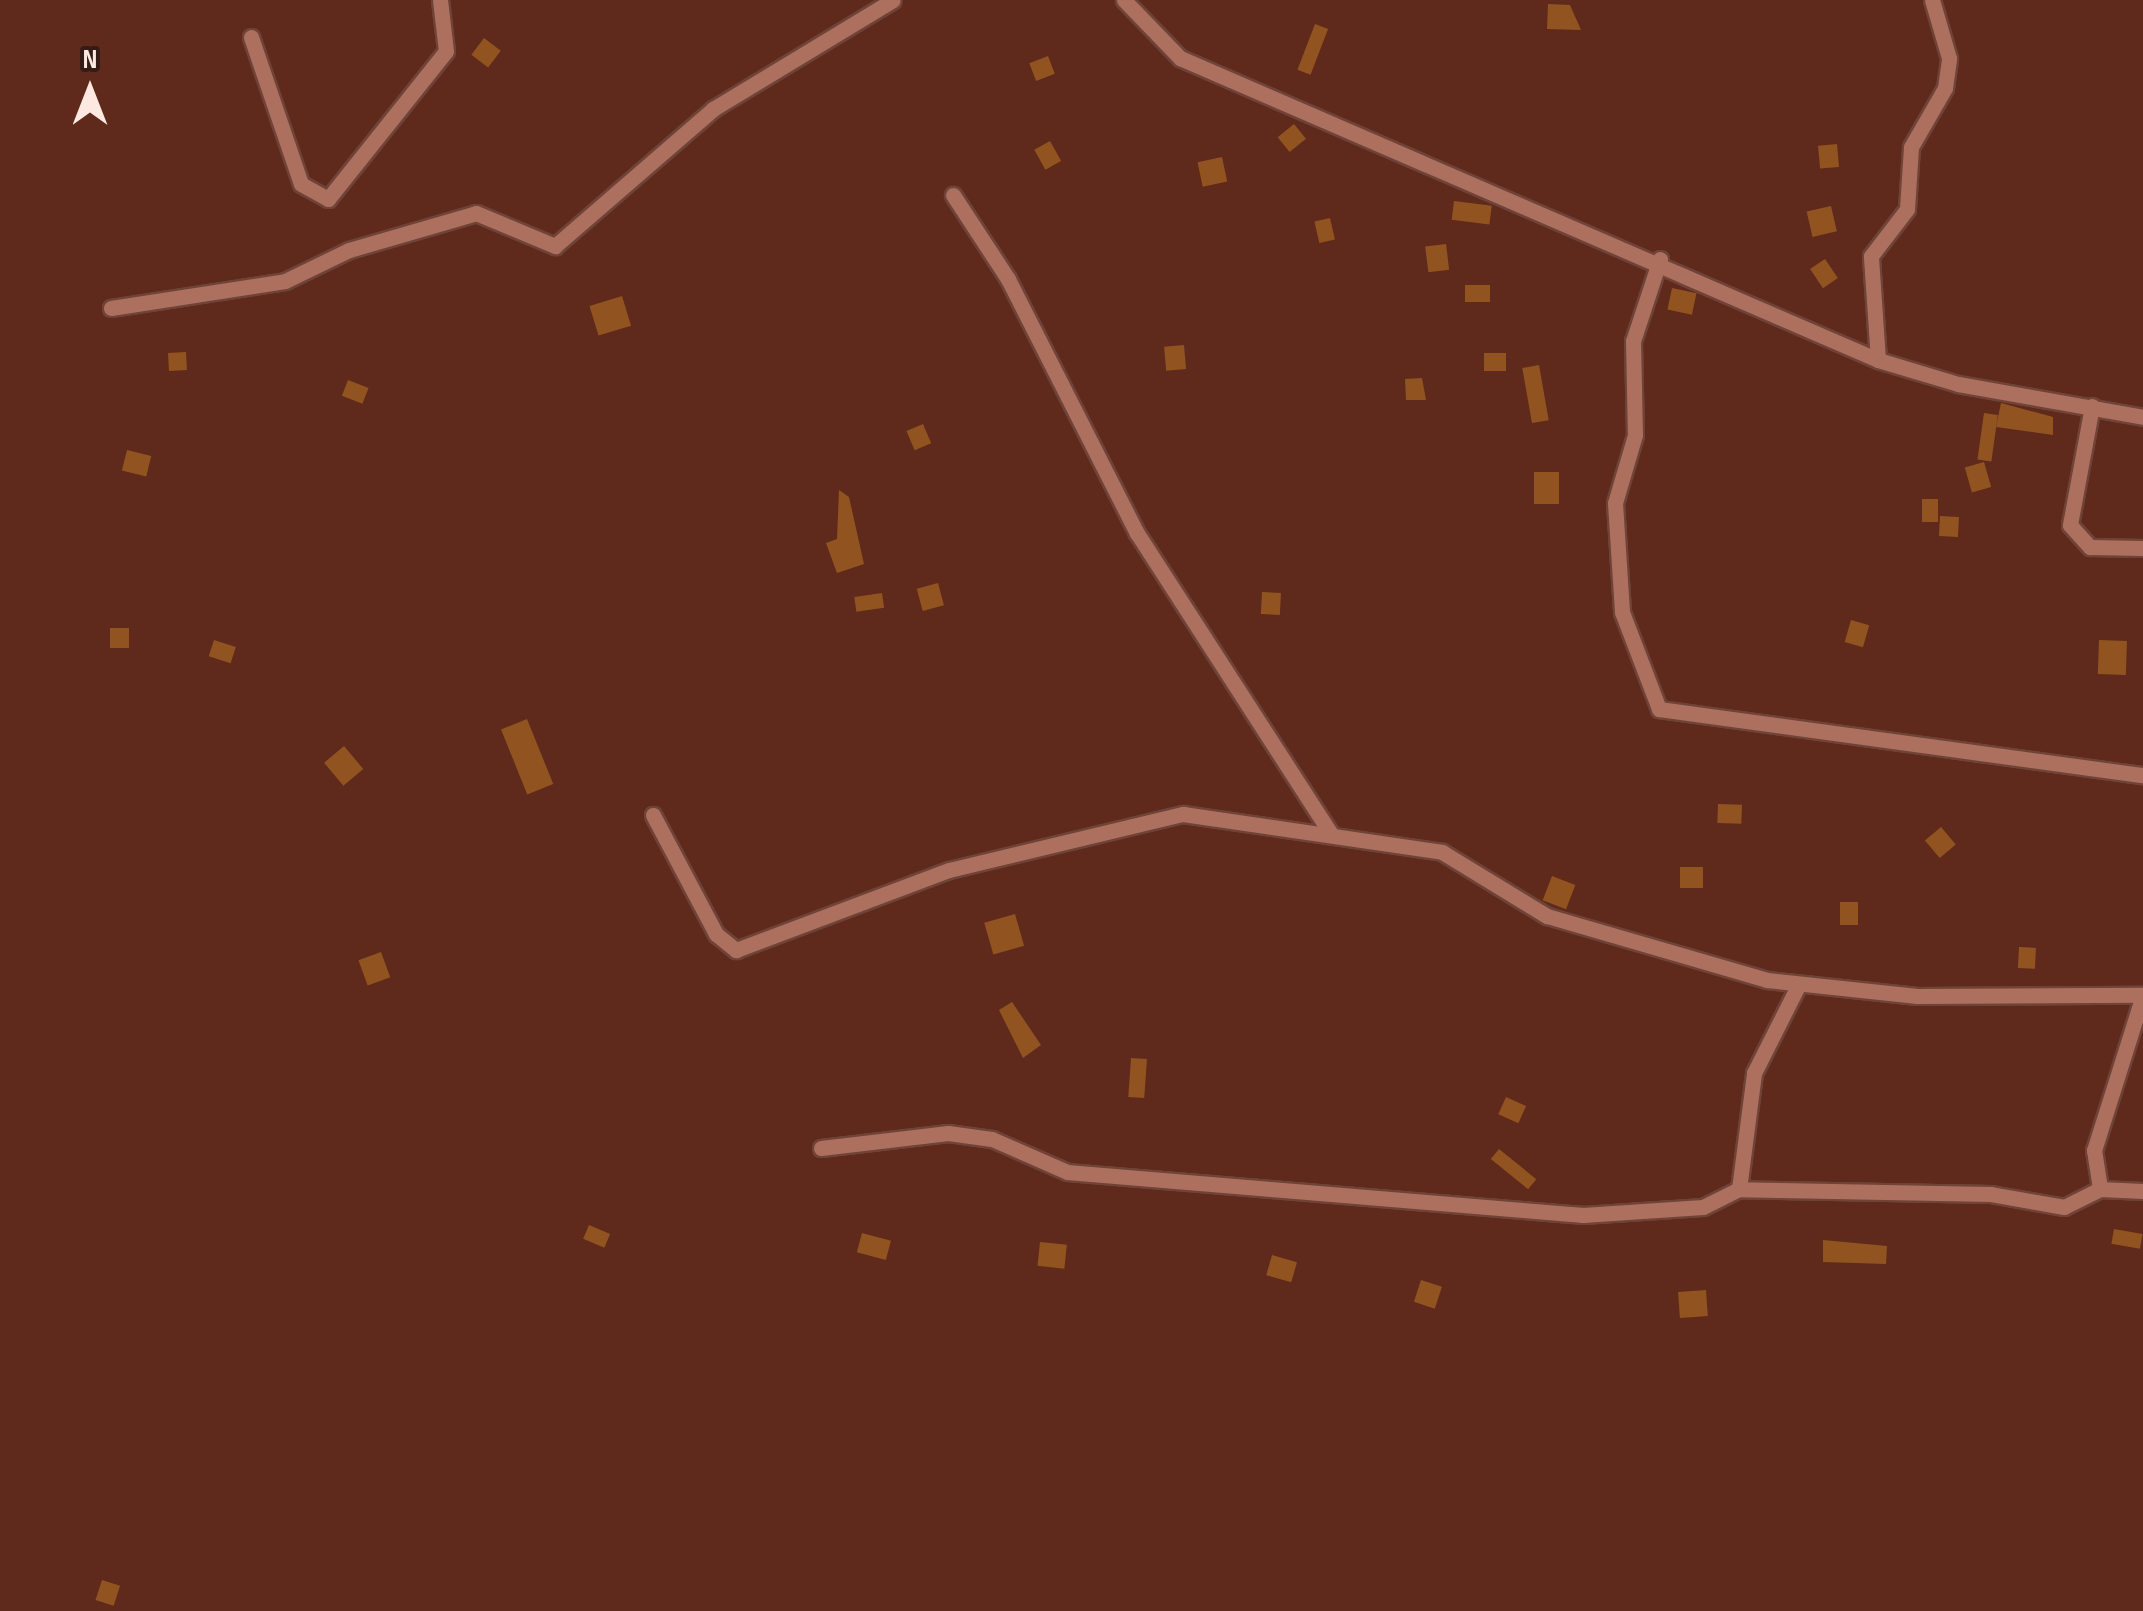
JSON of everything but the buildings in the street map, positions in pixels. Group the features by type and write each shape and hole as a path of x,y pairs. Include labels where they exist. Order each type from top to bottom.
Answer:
{"street":[{"path":"250,37 301,184 328,199 446,51 451,33 440,0"},
{"path":"111,308 285,281 349,250 476,213 555,246 713,109 893,0"},
{"path":"1124,0 1180,58 1660,259 1878,360 2143,416"},
{"path":"1878,360 1871,256 1907,209 1912,147 1945,88 1949,58 1932,0"},
{"path":"953,196 1008,279 1137,533 1330,833"},
{"path":"1660,259 1634,340 1635,435 1614,503 1622,612 1659,709 2143,775"},
{"path":"2092,406 2070,524 2090,547 2143,548"},
{"path":"653,815 716,934 736,950 949,870 1183,814 1442,852 1546,916 1629,935 1690,965 1798,986 2143,995 2094,1150 2100,1188"},
{"path":"1739,1189 1754,1073 1798,986"},
{"path":"821,1148 948,1134 992,1138 1067,1172 1582,1214 1703,1207 1739,1189 1991,1194 2064,1207 2100,1188 2143,1191"}]}
